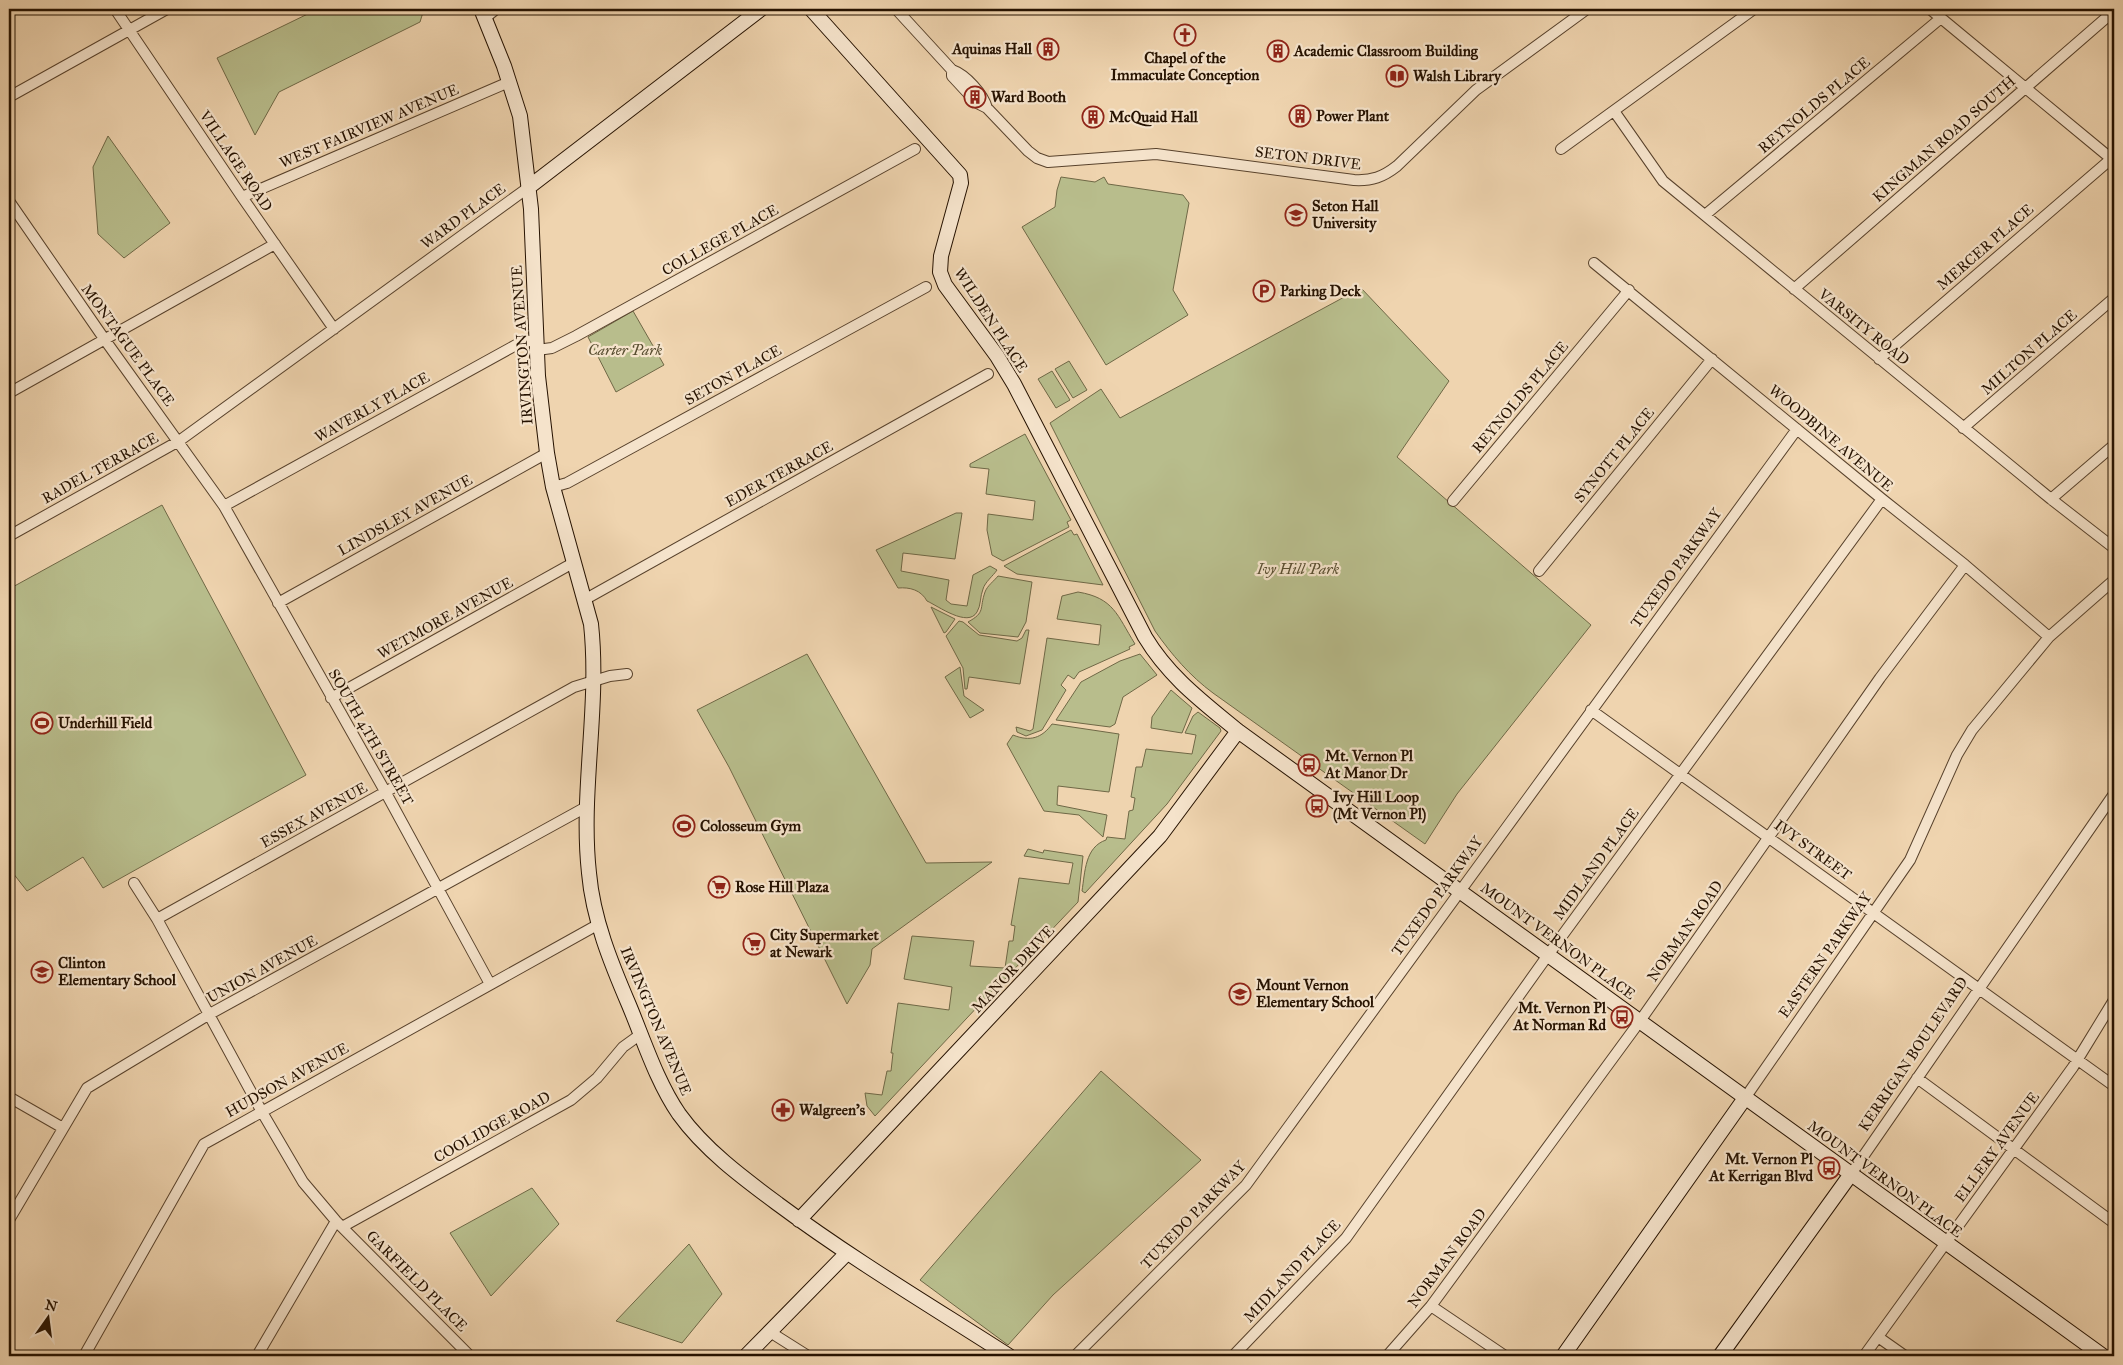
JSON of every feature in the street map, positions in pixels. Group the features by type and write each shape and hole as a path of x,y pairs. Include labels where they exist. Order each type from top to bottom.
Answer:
{"street":[{"name":"VILLAGE ROAD","path":"115,9 334,329"},
{"path":"9,97 167,9"},
{"path":"483,13 496,9"},
{"name":"WARD PLACE","path":"179,441 529,188 761,9"},
{"name":"WILDEN PLACE","path":"811,9 960,175 961,183 941,256 940,272 945,285 997,356 1014,384 1066,487"},
{"name":"SETON DRIVE","path":"896,9 952,70 952,76 976,103 987,108 1028,151 1037,158 1048,162 1165,155 1354,180 1372,180 1385,175 1397,166 1476,90 1587,9"},
{"path":"1561,149 1754,9"},
{"path":"1930,9 2113,160"},
{"name":"KINGMAN ROAD SOUTH","path":"1794,289 2114,11"},
{"name":"IRVINGTON AVENUE","path":"483,13 520,116 529,188 540,403 553,488 591,624 593,644 592,741 588,806 589,877 599,924 615,973 671,1101 688,1126 737,1172 799,1220 1009,1356"},
{"name":"REYNOLDS PLACE","path":"1705,216 1942,18"},
{"name":"WEST FAIRVIEW AVENUE","path":"242,197 509,82"},
{"name":"VARSITY ROAD","path":"1614,111 1663,181 2050,499 2114,548"},
{"name":"COLLEGE PLACE","path":"536,346 552,348 576,336 915,149"},
{"name":"MERCER PLACE","path":"1879,359 2113,160"},
{"name":"MONTAGUE PLACE","path":"9,201 105,340 224,506"},
{"path":"9,393 275,244"},
{"name":"WOODBINE AVENUE","path":"1594,263 1965,565 2049,637"},
{"name":"SETON PLACE","path":"553,488 567,483 926,287"},
{"name":"REYNOLDS PLACE","path":"1453,501 1629,290"},
{"name":"MILTON PLACE","path":"1963,428 2114,298"},
{"name":"WAVERLY PLACE","path":"224,506 516,345 524,341 536,346"},
{"name":"SYNOTT PLACE","path":"1539,571 1712,359"},
{"name":"EDER TERRACE","path":"584,600 988,374"},
{"name":"TUXEDO PARKWAY","path":"1075,1356 1246,1185 1459,890 1797,429"},
{"name":"RADEL TERRACE","path":"9,536 179,441"},
{"path":"2050,499 2114,445"},
{"name":"LINDSLEY AVENUE","path":"278,603 547,452"},
{"name":"MOUNT VERNON PLACE","path":"1066,487 1155,655 1179,682 1238,730 2103,1356"},
{"name":"MIDLAND PLACE","path":"1233,1356 1346,1238 1548,954 1882,499"},
{"name":"SOUTH 4TH STREET","path":"224,506 386,793 490,984"},
{"name":"WETMORE AVENUE","path":"331,698 573,563"},
{"name":"NORMAN ROAD","path":"1387,1356 1431,1306 1640,1021 1770,838 1880,678 1965,565"},
{"name":"EASTERN PARKWAY","path":"1563,1356 1875,913 1910,860 1956,756 1972,730 2049,637 2114,580"},
{"path":"592,681 627,674"},
{"name":"ESSEX AVENUE","path":"157,920 574,687 592,681"},
{"name":"IVY STREET","path":"1591,710 1979,987 2114,1086"},
{"name":"MANOR DRIVE","path":"799,1220 1160,836 1238,730"},
{"name":"KERRIGAN BOULEVARD","path":"1720,1356 1851,1174 2114,794"},
{"name":"UNION AVENUE","path":"9,1220 87,1088 208,1016 588,806"},
{"name":"GARFIELD PLACE","path":"134,882 157,920 262,1112 304,1182 339,1224 470,1356"},
{"name":"HUDSON AVENUE","path":"84,1356 204,1144 599,924"},
{"name":"ELLERY AVENUE","path":"1864,1356 2078,1060 2114,1000"},
{"name":"COOLIDGE ROAD","path":"339,1224 571,1100 597,1078 623,1047 641,1034"},
{"path":"1917,1078 2114,1223"},
{"path":"9,1097 63,1128"},
{"path":"257,1356 339,1224"},
{"path":"746,1356 848,1253"},
{"path":"1431,1306 1505,1356"},
{"path":"770,1332 808,1356"},
{"path":"1878,1337 1905,1356"}],"green space":[{"path":"318,9 355,9 359,12 363,9 424,9 420,22 279,92 255,135 217,58"},
{"path":"108,136 170,223 124,258 98,234 93,167"},
{"path":"1061,177 1095,182 1104,177 1108,184 1183,195 1189,203 1173,290 1188,315 1106,365 1022,227 1055,207"},
{"name":"Ivy Hill Park","path":"1361,288 1449,381 1397,457 1591,625 1457,794 1425,844 1213,693 1182,665 1155,631 1050,423 1101,389 1120,418"},
{"name":"Carter Park","path":"633,311 664,365 616,392 588,337"},
{"path":"1069,361 1087,390 1073,398 1055,369"},
{"path":"1052,371 1070,400 1056,408 1038,379"},
{"path":"1025,434 1071,520 1067,522 1069,527 1003,561 992,555 987,530 988,514 1033,520 1035,501 986,494 989,469 970,467 970,464"},
{"path":"162,505 306,775 103,888 83,857 27,891 9,868 9,589"},
{"path":"956,513 962,513 955,559 903,553 901,571 949,580 946,600 951,604 967,606 973,575 990,566 997,570 984,586 977,612 967,618 945,611 927,601 922,594 915,590 898,588 876,550"},
{"path":"1071,530 1074,535 1077,534 1103,585 1017,574 1004,566"},
{"path":"998,576 1032,582 1026,622 1018,637 980,633 968,622 980,613 986,590"},
{"path":"1078,592 1107,603 1119,616 1135,644 1129,647 1130,649 1079,672 1074,679 1068,675 1061,685 1066,690 1042,730 1026,736 1017,732 1016,727 1030,731 1033,729 1047,638 1099,645 1101,625 1057,619 1062,596"},
{"path":"931,607 955,619 946,632 944,633"},
{"path":"959,621 979,635 1017,641 1022,638 1026,630 1029,630 1020,684 969,677 967,689 965,689 963,668 946,636"},
{"path":"807,654 926,863 992,862 872,949 870,965 847,1004 729,767 697,710"},
{"path":"1140,654 1157,675 1123,697 1115,724 1110,727 1056,720 1081,682 1120,661"},
{"path":"960,667 964,696 984,710 970,718 945,677"},
{"path":"1171,690 1192,708 1182,733 1151,728 1152,717"},
{"path":"1198,712 1220,728 1221,731 1167,804 1085,893 1082,891 1085,868 1094,848 1106,840 1107,837 1125,839 1129,811 1133,810 1135,798 1131,797 1136,767 1142,767 1146,749 1192,754 1196,735 1185,733 1193,716"},
{"path":"1052,724 1119,734 1109,792 1058,786 1057,805 1107,815 1103,837 1079,815 1044,811 1007,744 1013,735 1025,738 1035,737 1044,733"},
{"path":"1028,849 1043,853 1044,850 1083,856 1078,902 1003,981 997,982 997,986 875,1116 867,1106 865,1093 882,1095 887,1071 891,1071 893,1053 891,1053 898,1003 949,1010 952,987 904,979 912,936 974,941 970,966 1005,968 1009,941 1013,941 1015,926 1011,925 1019,878 1069,884 1073,863 1024,856"},
{"path":"1101,1071 1201,1160 1053,1295 1008,1345 920,1280"},
{"path":"532,1188 559,1224 491,1296 450,1233"},
{"path":"689,1244 722,1294 682,1343 616,1321"}],"place":[{"name":"Chapel of the Immaculate Conception","path":"1185,35"},
{"name":"Aquinas Hall","path":"1048,49"},
{"name":"Academic Classroom Building","path":"1278,51"},
{"name":"Walsh Library","path":"1397,76"},
{"name":"Ward Booth","path":"975,97"},
{"name":"Power Plant","path":"1300,116"},
{"name":"McQuaid Hall","path":"1093,117"},
{"name":"Seton Hall University","path":"1296,215"},
{"name":"Parking Deck","path":"1264,291"},
{"name":"Underhill Field","path":"42,723"},
{"name":"Mt. Vernon Pl At Manor Dr","path":"1309,765"},
{"name":"Ivy Hill Loop (Mt Vernon Pl)","path":"1317,806"},
{"name":"Colosseum Gym","path":"684,826"},
{"name":"Rose Hill Plaza","path":"719,887"},
{"name":"City Supermarket at Newark","path":"754,944"},
{"name":"Clinton Elementary School","path":"42,972"},
{"name":"Mount Vernon Elementary School","path":"1240,994"},
{"name":"Mt. Vernon Pl At Norman Rd","path":"1622,1017"},
{"name":"Walgreen's","path":"783,1110"},
{"name":"Mt. Vernon Pl At Kerrigan Blvd","path":"1829,1168"}]}
